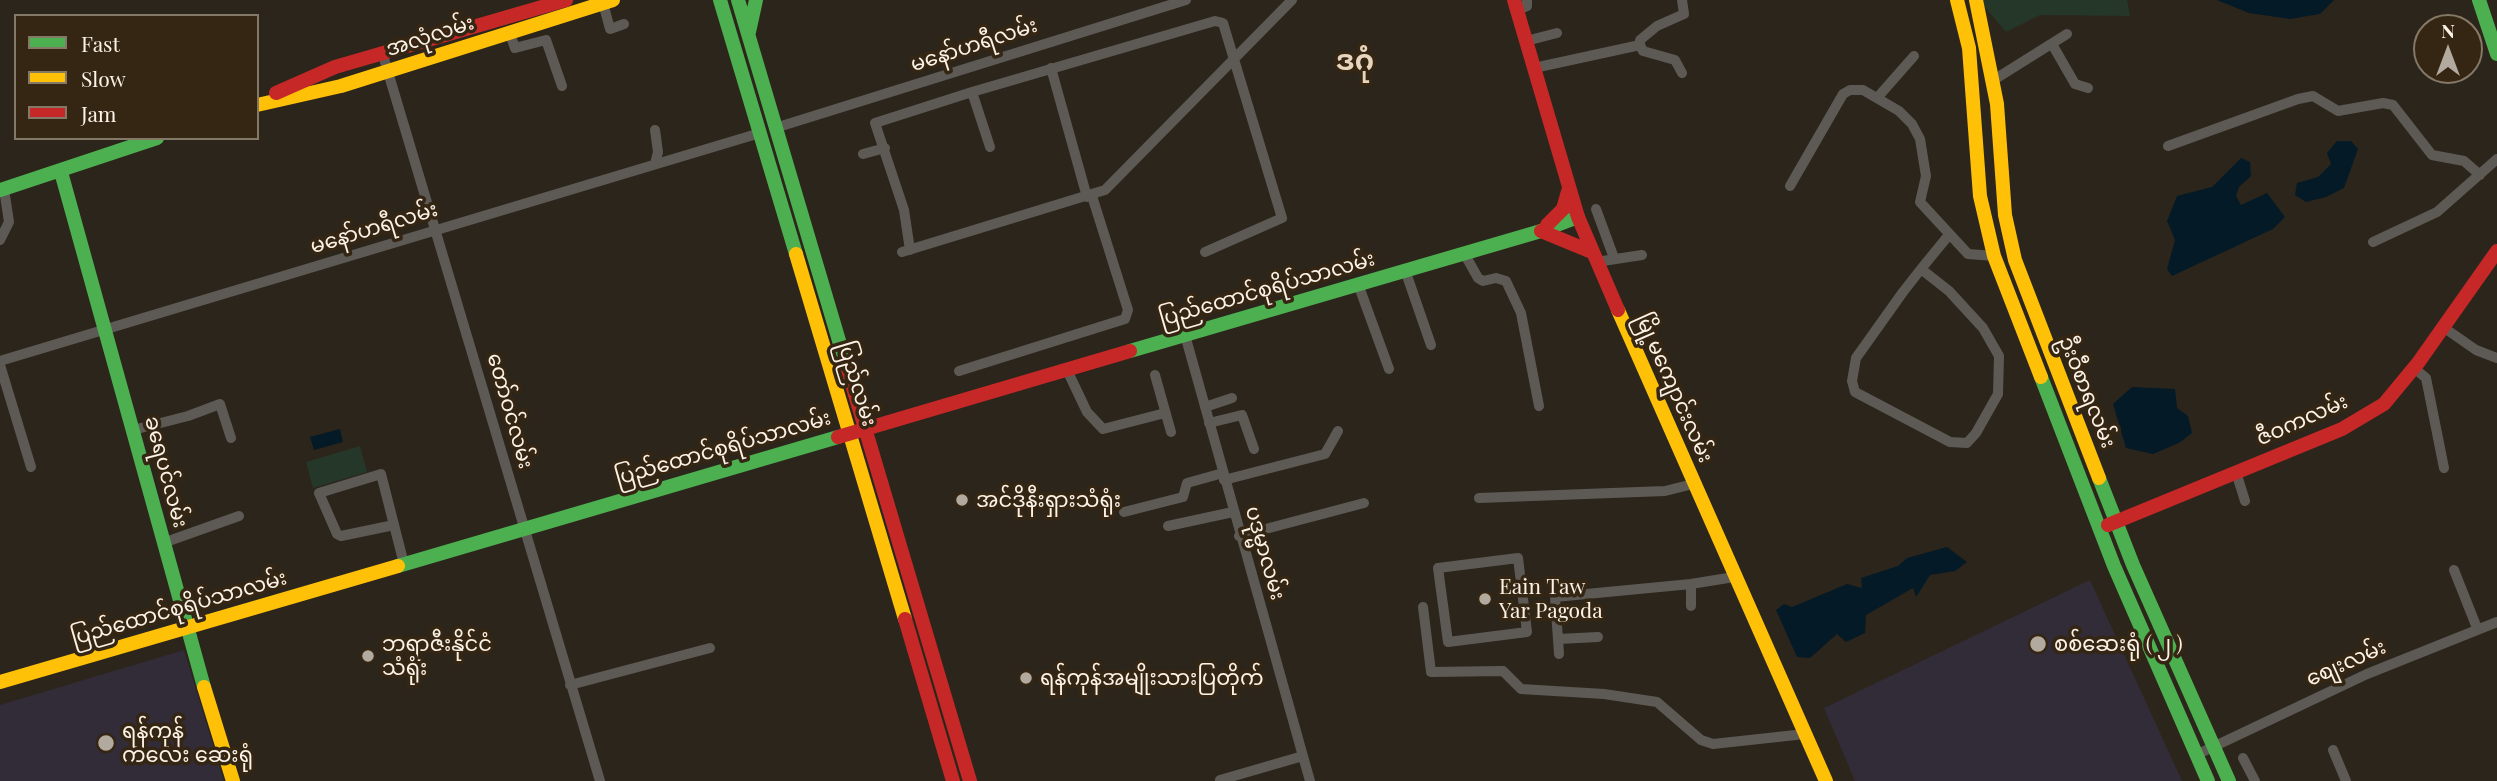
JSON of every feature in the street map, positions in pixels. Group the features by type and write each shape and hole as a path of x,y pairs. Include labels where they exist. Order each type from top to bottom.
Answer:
{"main road":[{"name":"အလုံလမ်း","path":"259,102 335,67 566,0"},
{"name":"ပြည်လမ်း","path":"720,0 953,781"},
{"name":"ပြည်လမ်း","path":"738,0 970,781"},
{"path":"748,36 755,0"},
{"name":"ဦးဝီစာရလမ်း","path":"1956,0 1969,48 1980,195 1993,253 2062,439 2208,781"},
{"name":"ဦးဝီစာရလမ်း","path":"1976,0 1994,87 1999,167 2012,245 2030,305 2162,631 2229,781"},
{"path":"2479,0 2497,54"},
{"name":"အလုံလမ်း","path":"259,103 341,86 608,1"},
{"name":"မြို့မကျောင်းလမ်း","path":"1519,3 1526,41 1578,217 1693,484 1826,781"},
{"path":"1973,96 1994,87"},
{"path":"2,190 151,140"},
{"name":"ခရေပင်လမ်း","path":"61,172 186,627 233,781"},
{"path":"1569,188 1563,209 1541,231 1559,236 1594,257"},
{"name":"ပြည်ထောင်စုရိပ်သာလမ်း","path":"0,682 1541,231 1578,217"},
{"path":"1993,253 2012,245"},
{"name":"ဇီဝကလမ်း","path":"2100,530 2116,520 2342,429 2384,404 2414,368 2497,251"},
{"path":"2062,439 2081,432"},
{"path":"2145,638 2162,631"}],"street":[{"name":"မနော်ဟရီလမ်း","path":"775,128 1186,0"},
{"path":"1205,253 1282,218 1234,58 1223,23 1219,21 1051,68 875,123 904,210 906,251 1105,190 1234,58 1292,0"},
{"path":"1682,0 1684,14 1657,26 1640,40 1643,51 1675,60 1682,73"},
{"path":"608,1 610,29 624,24"},
{"path":"509,32 515,48 546,40 562,86"},
{"path":"1526,41 1557,33"},
{"path":"1994,87 2067,34"},
{"path":"2052,44 2075,84 2088,88"},
{"path":"1534,68 1640,45"},
{"name":"တော်ဝင်လမ်း","path":"382,52 600,781"},
{"path":"1877,98 1914,56"},
{"path":"959,371 1125,319 1128,310 1051,68"},
{"path":"1790,186 1843,94 1850,90 1863,90 1899,111 1912,124 1920,139 1926,176 1920,202 1948,236 1968,254 1993,253"},
{"path":"972,92 990,147"},
{"path":"2168,146 2313,96 2338,111 2382,103 2393,105 2432,155 2464,161 2480,175"},
{"path":"655,130 658,152 655,164"},
{"name":"မနော်ဟရီလမ်း","path":"0,363 760,133"},
{"path":"863,154 885,148"},
{"path":"2373,243 2437,212 2497,159"},
{"path":"0,240 9,222 2,190"},
{"path":"1596,209 1614,258"},
{"path":"1921,269 1949,291 1983,328 1999,356 1998,394 1976,433 1967,443 1951,442 1855,392 1852,382 1856,358 1921,269 1948,236"},
{"path":"1464,253 1478,278 1483,281 1496,278 1506,281 1521,313 1539,406"},
{"path":"1594,257 1642,255"},
{"path":"1405,270 1431,345"},
{"path":"1359,284 1389,369"},
{"path":"2443,327 2476,350 2497,358"},
{"name":"ပဒုမ္မာလမ်း","path":"1185,335 1239,536 1310,781"},
{"path":"0,363 31,467"},
{"path":"2414,368 2426,378 2444,468"},
{"path":"1066,370 1087,412 1103,429 1166,412"},
{"path":"1155,375 1171,432"},
{"path":"1205,407 1233,398"},
{"path":"132,430 188,416 220,404 231,438"},
{"path":"1209,423 1242,415 1254,449"},
{"path":"1124,512 1183,497 1187,483 1325,454 1338,431"},
{"path":"2235,472 2245,501"},
{"path":"394,525 341,536 337,534 320,493 381,474 404,564"},
{"path":"1479,498 1665,491 1693,484"},
{"path":"1239,536 1364,503"},
{"path":"1168,526 1233,512"},
{"path":"163,543 239,516"},
{"path":"1518,558 1527,632 1448,642 1438,568 1518,558"},
{"path":"2454,570 2477,628"},
{"path":"1559,654 1555,597 1691,584 1734,577"},
{"path":"1691,584 1691,606"},
{"path":"1423,607 1431,672 1503,671 1521,689 1604,694 1657,702 1701,740 1713,744 1805,734"},
{"name":"စျေးလမ်း","path":"2196,755 2355,679 2497,622"},
{"path":"1558,639 1598,637"},
{"path":"570,685 710,648"},
{"path":"2333,750 2346,781"},
{"path":"1220,780 1303,756"},
{"path":"2243,758 2255,781"}],"shaded area":[{"name":"စစ်ဆေးရုံ ( ၂ )","path":"2090,580 2182,781 1855,781 1824,708"},
{"name":"ရန်ကုန် ကလေး ဆေးရုံ","path":"184,650 224,781 0,781 0,705"}],"green space":[{"path":"1979,0 2127,0 2130,16 2040,15 2006,32"},
{"path":"360,446 367,472 313,488 306,462"}],"water":[{"path":"2217,0 2334,0 2320,14 2290,19 2249,13"},
{"path":"2337,141 2351,141 2358,149 2344,188 2326,197 2306,202 2295,195 2297,183 2318,177 2331,164 2327,153"},
{"path":"2241,158 2250,162 2251,176 2239,187 2236,196 2241,205 2267,193 2285,217 2273,229 2172,276 2167,269 2175,240 2167,221 2177,196 2212,187"},
{"path":"2132,387 2175,389 2177,408 2188,416 2192,433 2179,443 2153,454 2126,448 2113,404"},
{"path":"340,429 343,442 314,450 310,437"},
{"path":"1947,547 1967,562 1955,571 1930,575 1916,597 1913,588 1866,615 1865,633 1846,642 1837,634 1810,658 1797,657 1776,610 1784,604 1792,607 1847,584 1862,588 1861,578 1898,566 1907,558"}],"traffic: fast":[{"path":"720,0 796,254"},
{"path":"738,0 848,371"},
{"path":"749,32 756,0"},
{"path":"2479,0 2497,54"},
{"path":"0,190 151,140"},
{"path":"61,172 204,687"},
{"path":"1130,351 1541,231 1578,217"},
{"path":"2041,377 2114,566 2208,781"},
{"path":"398,566 838,437"},
{"path":"2099,478 2133,565 2229,781"}],"traffic: slow":[{"path":"259,105 341,86 613,0"},
{"path":"1957,0 1969,48 1980,196 1994,256 2041,377"},
{"path":"1976,0 1997,104 2005,215 2015,260 2099,478"},
{"path":"796,254 905,619"},
{"path":"1618,310 1826,781"},
{"path":"0,682 398,566"},
{"path":"204,687 233,781"}],"traffic: jam":[{"path":"276,93 335,67 566,0"},
{"path":"1514,0 1578,217 1618,310"},
{"path":"1547,225 1563,209 1569,188"},
{"path":"1541,231 1592,252"},
{"path":"2108,525 2342,429 2384,404 2418,363 2497,251"},
{"path":"838,437 1130,351"},
{"path":"848,371 970,781"},
{"path":"905,619 953,781"}],"place":[{"name":"အင်ဒိုနီးရှားသံရုံး","path":"962,500"},
{"name":"Eain Taw Yar Pagoda","path":"1485,599"},
{"name":"စစ်ဆေးရုံ ( ၂ )","path":"2038,644"},
{"name":"ဘရာဇီးနိုင်ငံ သံရုံး","path":"368,656"},
{"name":"ရန်ကုန်အမျိုးသားပြတိုက်","path":"1026,678"},
{"name":"ရန်ကုန် ကလေး ဆေးရုံ","path":"106,743"}],"district":[{"name":"ဒဂုံ","path":"1355,61"}]}
